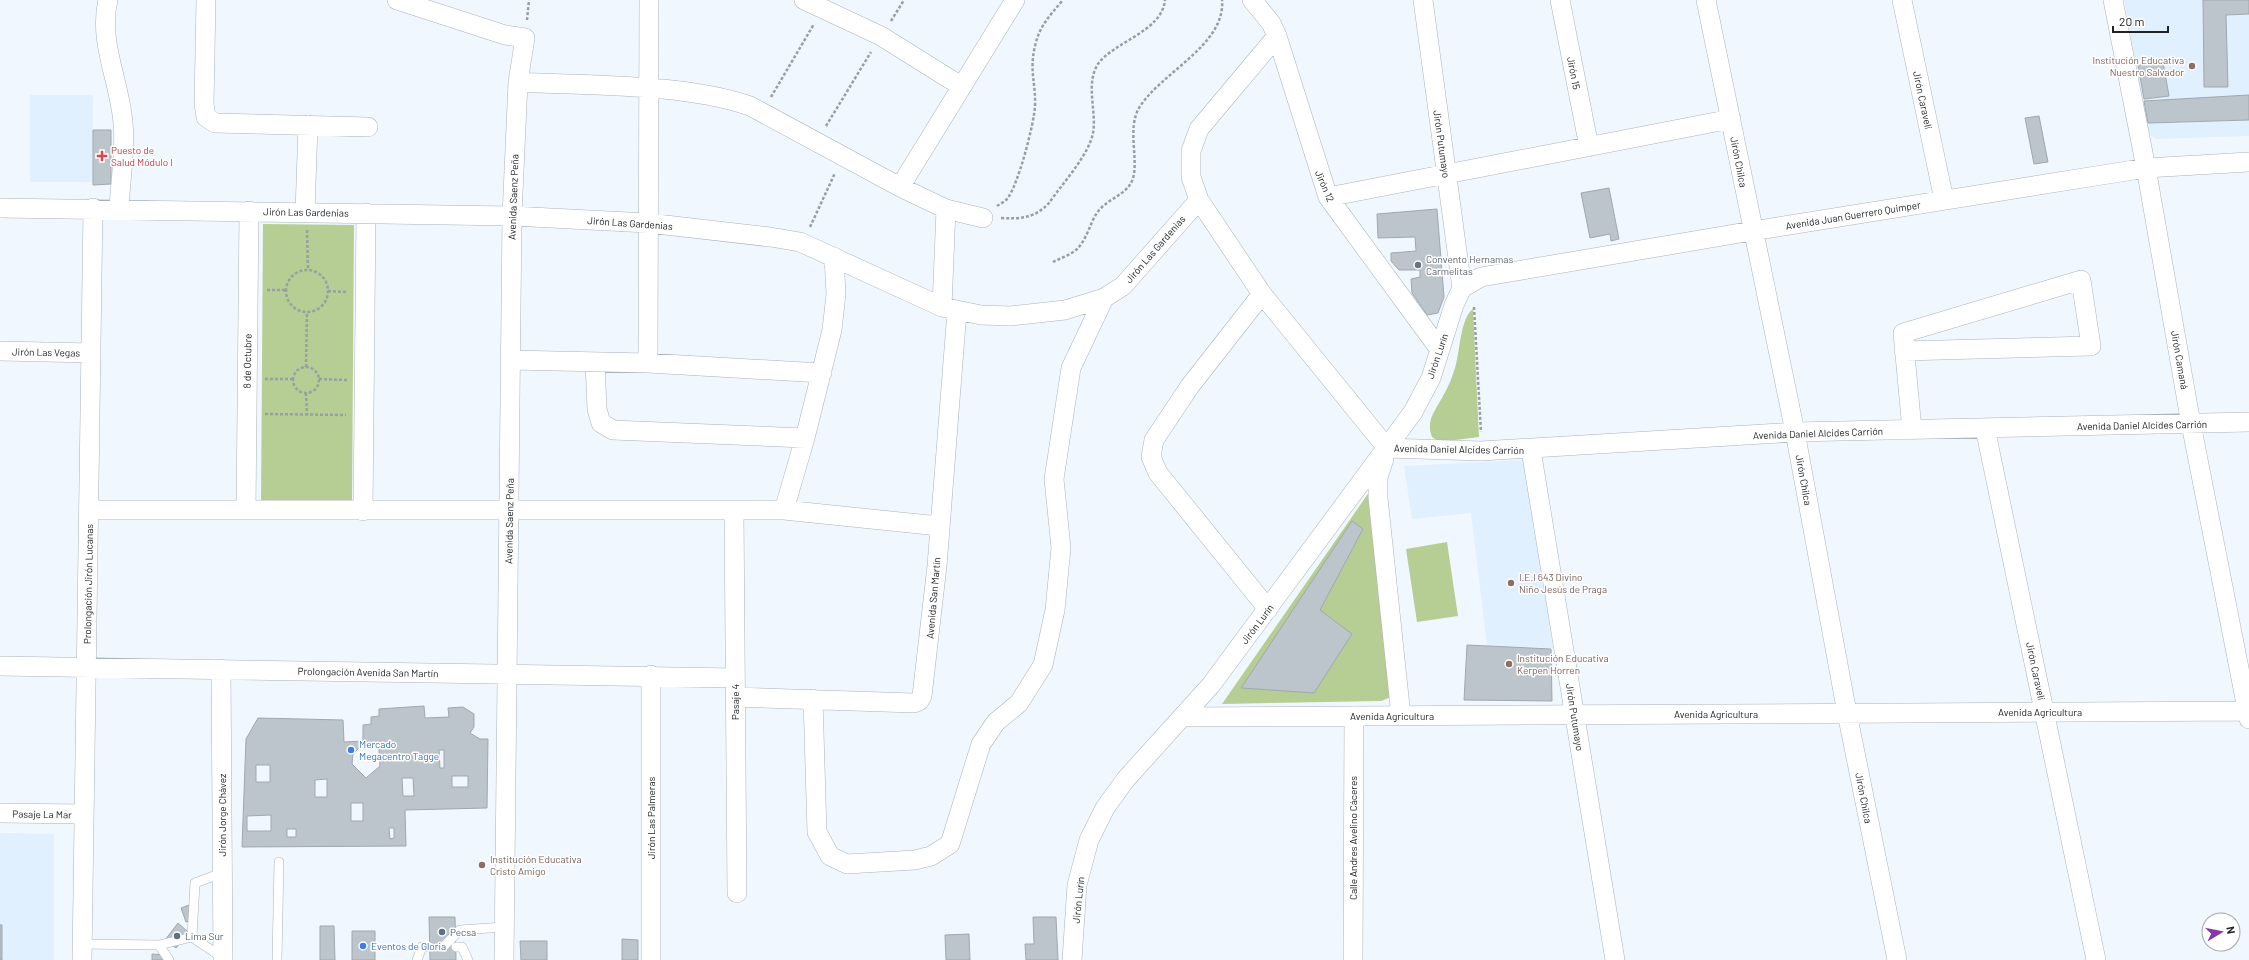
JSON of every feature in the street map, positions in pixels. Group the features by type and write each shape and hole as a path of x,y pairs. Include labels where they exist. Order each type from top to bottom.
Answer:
{"street":[{"path":"108,0 105,10 107,47 124,124 119,209"},
{"path":"206,0 204,104 206,117 215,123 368,127"},
{"name":"Avenida Saenz Peña","path":"397,0 505,35 525,38 518,82 512,216 504,960"},
{"path":"648,363 649,0"},
{"path":"804,0 824,8 881,36 961,86"},
{"path":"900,187 1015,0"},
{"name":"Jirón 12","path":"1252,0 1271,23 1277,36 1328,196 1440,350"},
{"name":"Jirón Putumayo","path":"1423,0 1462,288"},
{"name":"Jirón 15","path":"1560,0 1588,147"},
{"name":"Jirón Chilca","path":"1706,0 1731,119 1752,231 1795,432 1847,713 1897,960"},
{"name":"Jirón Caravelí","path":"1902,0 1944,200"},
{"name":"Jirón Camaná","path":"2113,0 2146,168 2191,424 2248,714"},
{"path":"1277,36 1199,129 1191,151 1191,176 1199,200 1262,294 1387,448 1378,477 1378,498 1401,716"},
{"path":"518,82 649,89 726,98 750,106 900,187 946,209 982,218"},
{"path":"1328,196 1731,119"},
{"path":"307,224 308,125"},
{"name":"Avenida Juan Guerrero Quimper","path":"1462,288 1480,277 1944,200 2146,168 2249,162"},
{"name":"Jirón Las Gardenias","path":"0,208 249,211 307,224 366,213 512,216 648,223 770,237 802,243 950,309 981,316 1010,316 1065,310 1104,298 1123,286 1199,200"},
{"name":"Prolongación Jirón Lucanas","path":"82,952 93,208"},
{"name":"Avenida San Martín","path":"735,697 914,703 919,701 922,696 930,637 939,526 950,309 946,209"},
{"name":"8 de Octubre","path":"246,510 249,211"},
{"path":"363,511 366,213"},
{"path":"784,510 805,438 832,330 836,294 834,257"},
{"path":"1904,351 2091,346 2081,280 1902,334 1912,430"},
{"name":"Jirón Lurín","path":"1072,960 1077,884 1089,840 1105,808 1126,779 1211,685 1413,412 1431,378 1454,305 1462,288"},
{"path":"1262,294 1190,386 1154,440 1151,457 1158,473 1268,609"},
{"path":"813,699 817,832 830,856 847,864 915,860 931,856 950,844 981,744 996,722 1019,703 1043,665 1055,610 1061,548 1054,478 1071,368 1104,298"},
{"name":"Jirón Las Vegas","path":"0,351 91,353"},
{"path":"510,360 648,363 822,373"},
{"path":"595,362 597,409 601,423 612,430 805,438"},
{"name":"Avenida Daniel Alcides Carrión","path":"1387,448 1482,451 1531,450 1795,432 2249,422"},
{"name":"Jirón Caravelí","path":"1984,428 2096,960"},
{"name":"Jirón Putumayo","path":"1531,450 1615,960"},
{"path":"89,510 734,512 784,510 939,526"},
{"name":"Pasaje 4","path":"734,512 737,893"},
{"name":"Prolongación Avenida San Martín","path":"0,666 651,675 735,678"},
{"name":"Jirón Jorge Chávez","path":"221,669 223,959"},
{"name":"Jirón Las Palmeras","path":"651,675 651,960"},
{"name":"Avenida Agricultura","path":"1182,716 2044,712 2248,714"},
{"name":"Calle Andres Avelino Cáceres","path":"1353,960 1354,716"},
{"name":"Pasaje La Mar","path":"0,813 84,814"}],"lane":[{"path":"277,960 280,862"},
{"path":"192,937 195,883 222,873"},
{"path":"443,947 460,930 504,927"},
{"path":"82,952 159,945 192,937 223,959"},
{"path":"159,945 169,960"},
{"path":"417,960 422,947 430,947"},
{"path":"456,947 462,947 468,960"}],"path":[{"path":"816,142 904,0"},
{"path":"982,218 1007,199 1014,185 1033,122 1035,105 1031,67 1035,45 1042,24 1063,0"},
{"path":"982,218 1022,219 1042,211 1049,203 1090,145 1093,132 1092,78 1098,64 1153,23 1164,6 1165,0"},
{"path":"1053,262 1075,251 1084,242 1102,207 1130,186 1134,174 1134,122 1138,109 1149,95 1205,43 1218,23 1223,7 1222,0"},
{"path":"762,113 824,8"},
{"path":"802,243 843,156"},
{"path":"307,224 308,270"},
{"path":"308,270 318,273 324,278 328,291 327,298 319,309 307,312 300,311 290,303 286,290 291,277 297,272 308,270"},
{"path":"264,298 265,282"},
{"path":"264,290 286,290"},
{"path":"328,291 351,292"},
{"path":"1474,305 1482,451"},
{"path":"306,367 307,312"},
{"path":"306,367 316,371 319,379 317,388 306,394 298,391 293,379 296,371 306,367"},
{"path":"264,372 264,386"},
{"path":"264,379 293,379"},
{"path":"319,379 351,380"},
{"path":"306,394 307,415"},
{"path":"264,407 264,422"},
{"path":"264,414 351,415"}],"shaded area":[{"name":"Institución Educativa Nuestro Salvador","path":"2124,0 2249,0 2249,136 2156,139 2148,133"},
{"path":"30,95 93,95 93,182 30,182"},
{"name":"I.E.I 643 Divino Niño Jesús de Praga","path":"1524,460 1553,648 1487,646 1471,513 1412,519 1404,466"},
{"path":"0,833 54,834 54,960 0,960"}],"green space":[{"path":"263,224 354,225 352,504 261,503"},
{"path":"1473,309 1479,437 1440,442 1432,437 1430,431 1431,419 1452,378 1457,362 1465,320"},
{"path":"1372,488 1391,697 1381,701 1222,704"},
{"path":"1447,542 1458,616 1417,622 1406,549"}],"building":[{"path":"2203,0 2249,0 2249,14 2226,15 2228,87 2204,87"},
{"path":"2163,62 2169,96 2144,99 2138,65"},
{"path":"2249,95 2249,120 2148,123 2144,101"},
{"path":"2039,116 2048,162 2034,164 2025,118"},
{"name":"Puesto de Salud Módulo I","path":"93,130 111,130 111,184 93,185"},
{"path":"1609,188 1619,239 1611,241 1610,234 1590,238 1581,193"},
{"name":"Convento Hernamas Carmelitas","path":"1437,209 1444,297 1438,313 1427,315 1412,293 1411,279 1420,277 1420,270 1399,270 1391,261 1391,253 1416,251 1415,237 1378,238 1377,214"},
{"path":"1352,521 1363,529 1320,610 1352,634 1314,693 1241,688"},
{"name":"Institución Educativa Kerpen Horren","path":"1467,645 1551,649 1552,701 1464,700"},
{"path":"424,706 425,718 449,717 448,708 463,707 474,714 474,727 470,733 480,739 488,739 487,808 405,810 406,846 242,847 246,739 258,718 343,720 344,742 363,741 363,725 371,724 371,717 379,716 379,709","holes":["366,741 379,750 380,766 366,778 352,764 353,754","439,750 444,750 444,768 440,768","256,765 270,765 270,782 256,782","452,776 468,776 468,787 452,787","402,778 413,778 414,796 403,796","327,779 327,797 315,797 315,780","351,803 363,803 363,821 351,821","271,815 271,831 247,831 247,816","389,828 394,828 394,838 390,839","287,829 296,829 296,837 287,837"]},
{"name":"Lima Sur","path":"192,904 197,918 186,922 181,908"},
{"name":"Pecsa","path":"429,917 455,917 456,960 430,960"},
{"path":"1033,917 1056,917 1058,960 1026,960 1025,944 1034,944"},
{"name":"Lima Sur","path":"178,923 188,932 176,948 165,940"},
{"path":"0,925 2,925 2,960 0,960"},
{"path":"320,926 334,926 335,960 320,960"},
{"name":"Eventos de Gloria","path":"352,931 375,931 375,960 352,960"},
{"path":"969,934 970,960 946,960 945,935"},
{"path":"622,939 638,940 638,960 622,960"},
{"path":"520,941 547,941 547,960 521,960"},
{"name":"Lima Sur","path":"152,954 166,955 166,960 152,960"}],"place":[{"name":"Institución Educativa Nuestro Salvador","path":"2192,66"},
{"name":"Puesto de Salud Módulo I","path":"102,156"},
{"name":"Convento Hernamas Carmelitas","path":"1418,265"},
{"name":"I.E.I 643 Divino Niño Jesús de Praga","path":"1511,583"},
{"name":"Institución Educativa Kerpen Horren","path":"1509,664"},
{"name":"Mercado Megacentro Tagge","path":"351,750"},
{"name":"Institución Educativa Cristo Amigo","path":"482,865"},
{"name":"Pecsa","path":"442,932"},
{"name":"Lima Sur","path":"177,936"},
{"name":"Eventos de Gloria","path":"363,946"}]}
